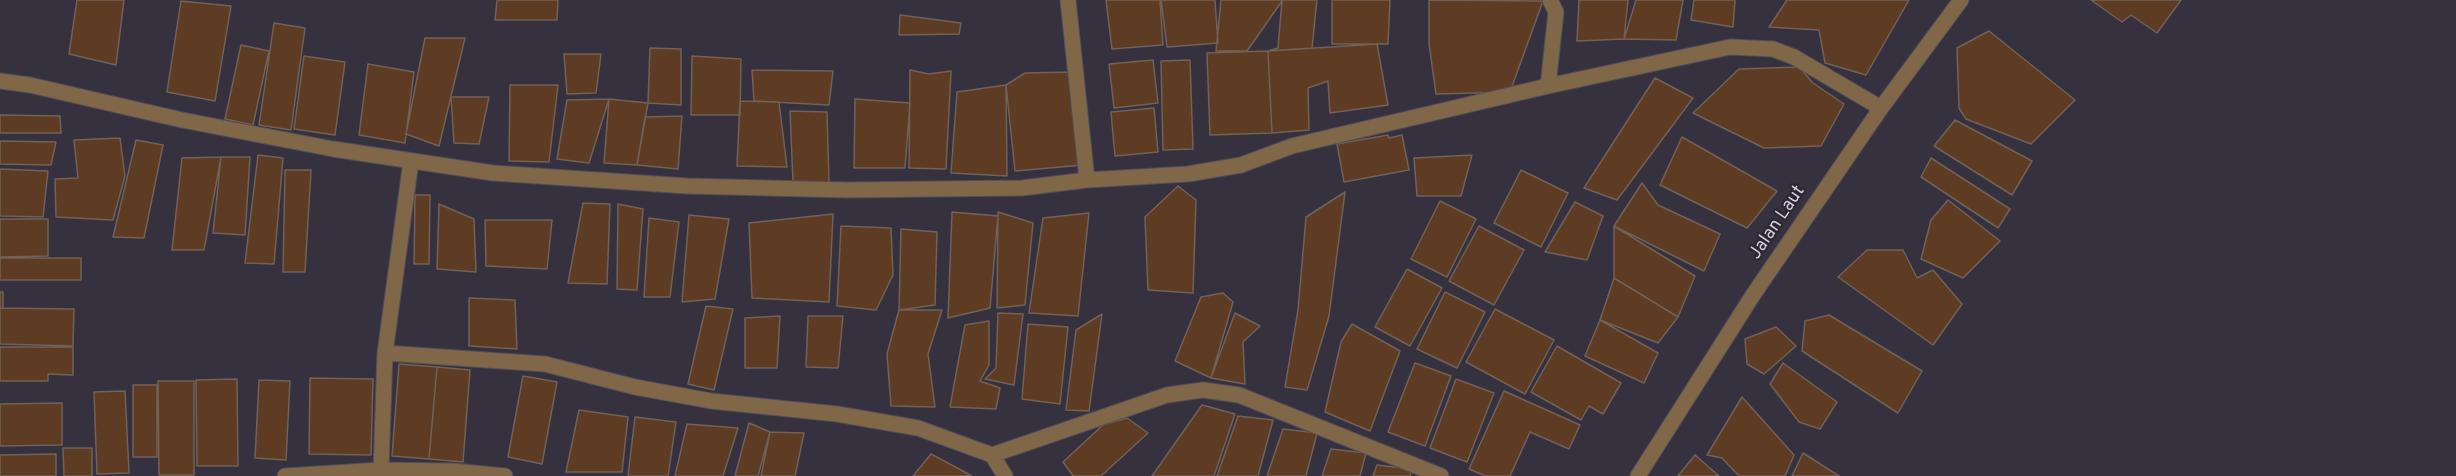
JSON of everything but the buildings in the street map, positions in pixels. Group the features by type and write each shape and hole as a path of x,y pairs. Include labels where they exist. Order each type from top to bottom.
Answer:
{"street":[{"path":"1068,0 1087,180"},
{"path":"1548,86 1556,12 1550,0"},
{"name":"Jalan Laut","path":"1638,476 1753,295 1881,108 1961,0"},
{"path":"0,81 30,85 193,122 333,149 493,173 687,186 848,190 1022,188 1087,180 1188,174 1241,165 1292,146 1715,48 1773,49 1812,66 1881,108"},
{"path":"381,470 385,353 411,161"},
{"path":"385,353 544,364 635,387 711,400 859,417 918,428 992,455 1005,476"},
{"path":"992,455 1167,395 1203,390 1239,395 1441,476"},
{"path":"285,476 381,470 453,471 505,476"}]}
